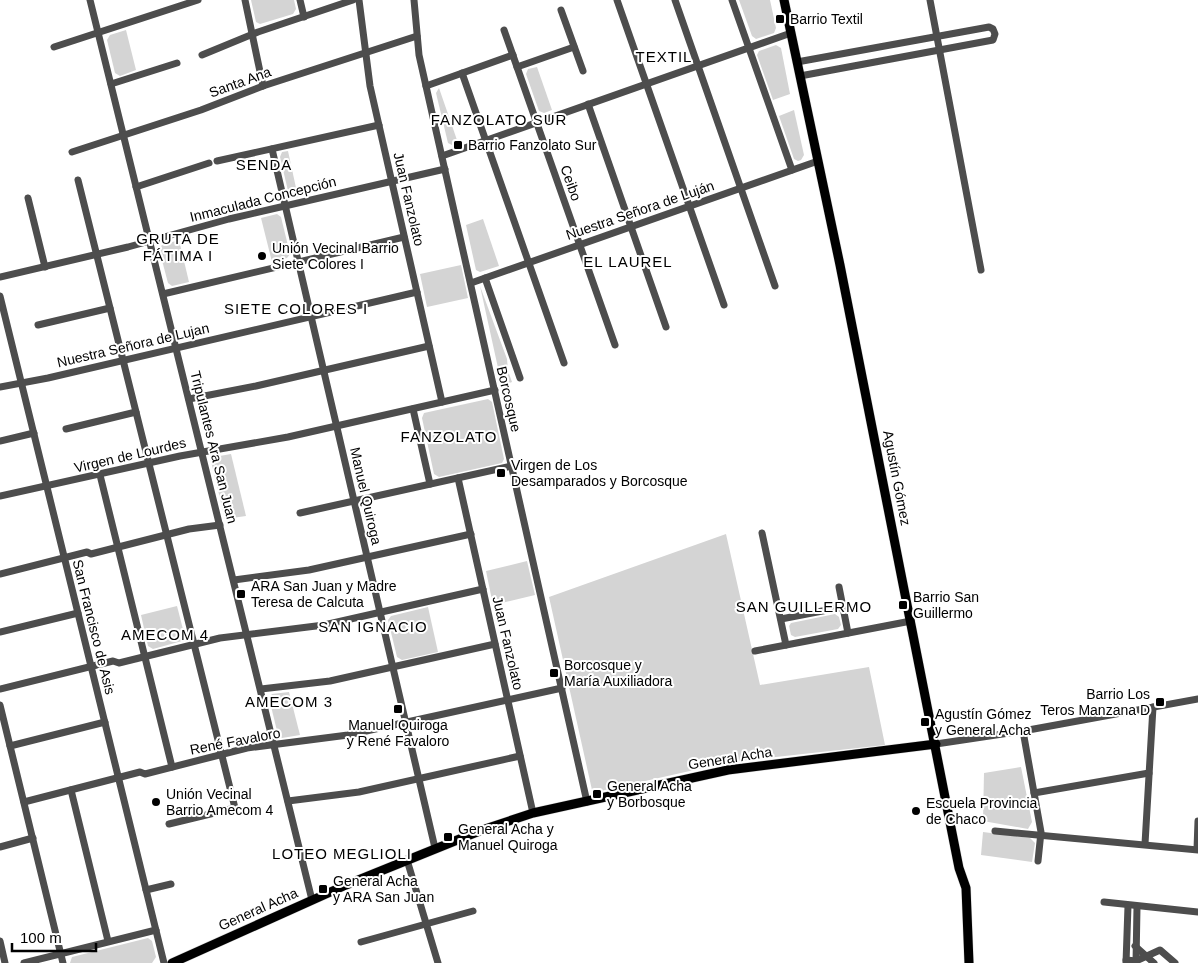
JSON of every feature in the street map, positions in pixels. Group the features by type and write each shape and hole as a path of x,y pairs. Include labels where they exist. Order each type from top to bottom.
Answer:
{"main road":[{"name":"Agustín Gómez","path":"784,0 936,744 959,868 966,888 969,963"},
{"name":"General Acha","path":"172,963 312,900 435,848 533,813 728,770 936,744"}],"street":[{"name":"Tripulantes Ara San Juan","path":"90,0 312,900"},
{"path":"54,47 198,0"},
{"path":"245,0 264,86"},
{"path":"300,0 304,16"},
{"path":"202,54 252,34 353,0"},
{"name":"Juan Fanzolato","path":"359,0 370,86 442,402"},
{"name":"Borcosque","path":"414,0 419,55 587,802"},
{"path":"618,0 724,305"},
{"path":"675,0 775,286"},
{"path":"732,0 792,170"},
{"path":"930,0 981,270"},
{"path":"562,10 583,71"},
{"path":"797,62 989,27 993,29 995,34 993,40 800,76"},
{"name":"Ceibo","path":"504,30 614,345"},
{"path":"442,156 791,33"},
{"name":"Santa Ana","path":"72,152 417,36"},
{"path":"517,67 574,47"},
{"path":"426,86 513,55"},
{"path":"111,84 177,63"},
{"path":"462,73 564,363"},
{"path":"588,104 666,327"},
{"path":"217,161 379,125"},
{"name":"Manuel Quiroga","path":"272,149 435,848"},
{"name":"Nuestra Señora de Luján","path":"471,283 818,161"},
{"path":"136,187 209,163"},
{"name":"Inmaculada Concepción","path":"0,277 150,241 229,219 445,169"},
{"path":"78,180 235,808 169,824"},
{"path":"28,198 45,267"},
{"path":"163,294 404,236"},
{"path":"485,278 520,378"},
{"name":"Nuestra Señora de Lujan","path":"0,386 123,360 417,292"},
{"name":"San Francisco de Asis","path":"0,296 164,963"},
{"path":"38,325 110,308"},
{"path":"0,330 8,328"},
{"path":"189,399 429,346"},
{"name":"Virgen de Lourdes","path":"0,496 202,452 288,437 495,390"},
{"path":"413,409 430,484"},
{"path":"66,429 136,412"},
{"path":"0,442 34,433"},
{"path":"300,513 512,466"},
{"path":"100,475 172,767"},
{"name":"Juan Fanzolato","path":"458,478 533,813"},
{"path":"0,574 88,552 91,554 190,530 220,526"},
{"path":"762,533 786,645"},
{"path":"234,580 309,570 471,534"},
{"path":"839,587 848,633"},
{"path":"0,690 113,661 118,663 220,638 324,625 483,589"},
{"path":"781,619 844,607"},
{"path":"0,632 78,613"},
{"path":"755,651 911,621"},
{"path":"260,689 330,681 496,644"},
{"name":"René Favaloro","path":"24,802 247,748 348,735 562,688"},
{"path":"936,744 1023,731 1198,699"},
{"path":"0,705 3,726 10,746 63,963"},
{"path":"1145,844 1153,707"},
{"path":"10,746 105,722"},
{"path":"1023,731 1041,836 1038,861"},
{"path":"288,801 359,792 520,756"},
{"path":"1034,793 1149,773"},
{"path":"71,790 108,941"},
{"path":"995,832 1197,850 1198,821"},
{"path":"0,847 33,838"},
{"path":"407,860 438,963"},
{"path":"146,890 171,884"},
{"path":"1104,902 1198,912"},
{"path":"1128,906 1126,961 1136,962 1160,950 1175,963"},
{"path":"1136,962 1137,907"},
{"path":"361,942 472,911"},
{"path":"24,963 156,930"},
{"path":"0,941 5,963"},
{"path":"1135,946 1154,963"}],"shaded area":[{"path":"251,0 294,0 296,9 293,14 260,24 256,22"},
{"path":"739,0 770,0 776,28 774,33 756,39 752,36"},
{"path":"126,30 136,70 120,76 115,73 107,40 110,35"},
{"path":"776,45 781,48 790,94 773,100 757,55 759,51"},
{"path":"537,67 552,110 544,113 539,111 526,74 528,69"},
{"path":"439,88 458,143 452,145 448,143 436,93"},
{"path":"794,110 804,155 798,161 794,159 779,116"},
{"path":"288,151 298,197 293,198 289,195 280,157 282,152"},
{"path":"277,214 281,217 290,254 287,258 272,262 261,218"},
{"path":"483,219 499,266 480,272 476,270 466,225"},
{"path":"179,240 189,282 172,286 168,283 159,249 162,245"},
{"path":"461,265 468,298 427,307 420,274"},
{"path":"480,286 507,359 508,371 512,382 502,386"},
{"path":"488,399 492,402 504,459 502,463 439,477 434,474 422,418 424,413"},
{"path":"231,454 246,516 225,519 211,461 214,457"},
{"path":"726,534 760,685 869,667 885,745 730,762 596,792 592,790 549,597"},
{"path":"527,561 535,595 493,605 486,571"},
{"path":"177,606 185,637 182,641 153,649 148,646 141,615"},
{"path":"428,607 438,652 402,660 397,657 388,620 391,616"},
{"path":"835,614 839,617 841,625 838,629 795,637 791,635 789,626 791,623"},
{"path":"289,692 300,735 282,738 278,735 269,698 272,694"},
{"path":"1021,767 1032,822 1028,829 983,821 984,773"},
{"path":"983,832 1030,838 1035,843 1032,862 981,855"},
{"path":"148,938 152,941 156,957 152,963 70,963 72,957"}],"place":[{"name":"Barrio Textil","path":"780,19"},
{"name":"Barrio Fanzolato Sur","path":"458,145"},
{"name":"Unión Vecinal Barrio Siete Colores I","path":"262,256"},
{"name":"Virgen de Los Desamparados y Borcosque","path":"501,473"},
{"name":"ARA San Juan y Madre Teresa de Calcuta","path":"241,594"},
{"name":"Barrio San Guillermo","path":"903,605"},
{"name":"Borcosque y María Auxiliadora","path":"554,673"},
{"name":"Barrio Los Teros Manzana D","path":"1160,702"},
{"name":"Manuel Quiroga y René Favaloro","path":"398,709"},
{"name":"Agustín Gómez y General Acha","path":"925,722"},
{"name":"General Acha y Borbosque","path":"597,794"},
{"name":"Unión Vecinal Barrio Amecom 4","path":"156,802"},
{"name":"Escuela Provincia de Chaco","path":"916,811"},
{"name":"General Acha y Manuel Quiroga","path":"448,837"},
{"name":"General Acha y ARA San Juan","path":"323,889"}],"district":[{"name":"TEXTIL","path":"664,57"},
{"name":"FANZOLATO SUR","path":"499,120"},
{"name":"SENDA","path":"264,165"},
{"name":"GRUTA DE FÁTIMA I","path":"178,248"},
{"name":"EL LAUREL","path":"628,262"},
{"name":"SIETE COLORES I","path":"296,309"},
{"name":"FANZOLATO","path":"449,437"},
{"name":"SAN GUILLERMO","path":"804,607"},
{"name":"SAN IGNACIO","path":"373,627"},
{"name":"AMECOM 4","path":"165,635"},
{"name":"AMECOM 3","path":"289,702"},
{"name":"LOTEO MEGLIOLI","path":"342,854"}]}
